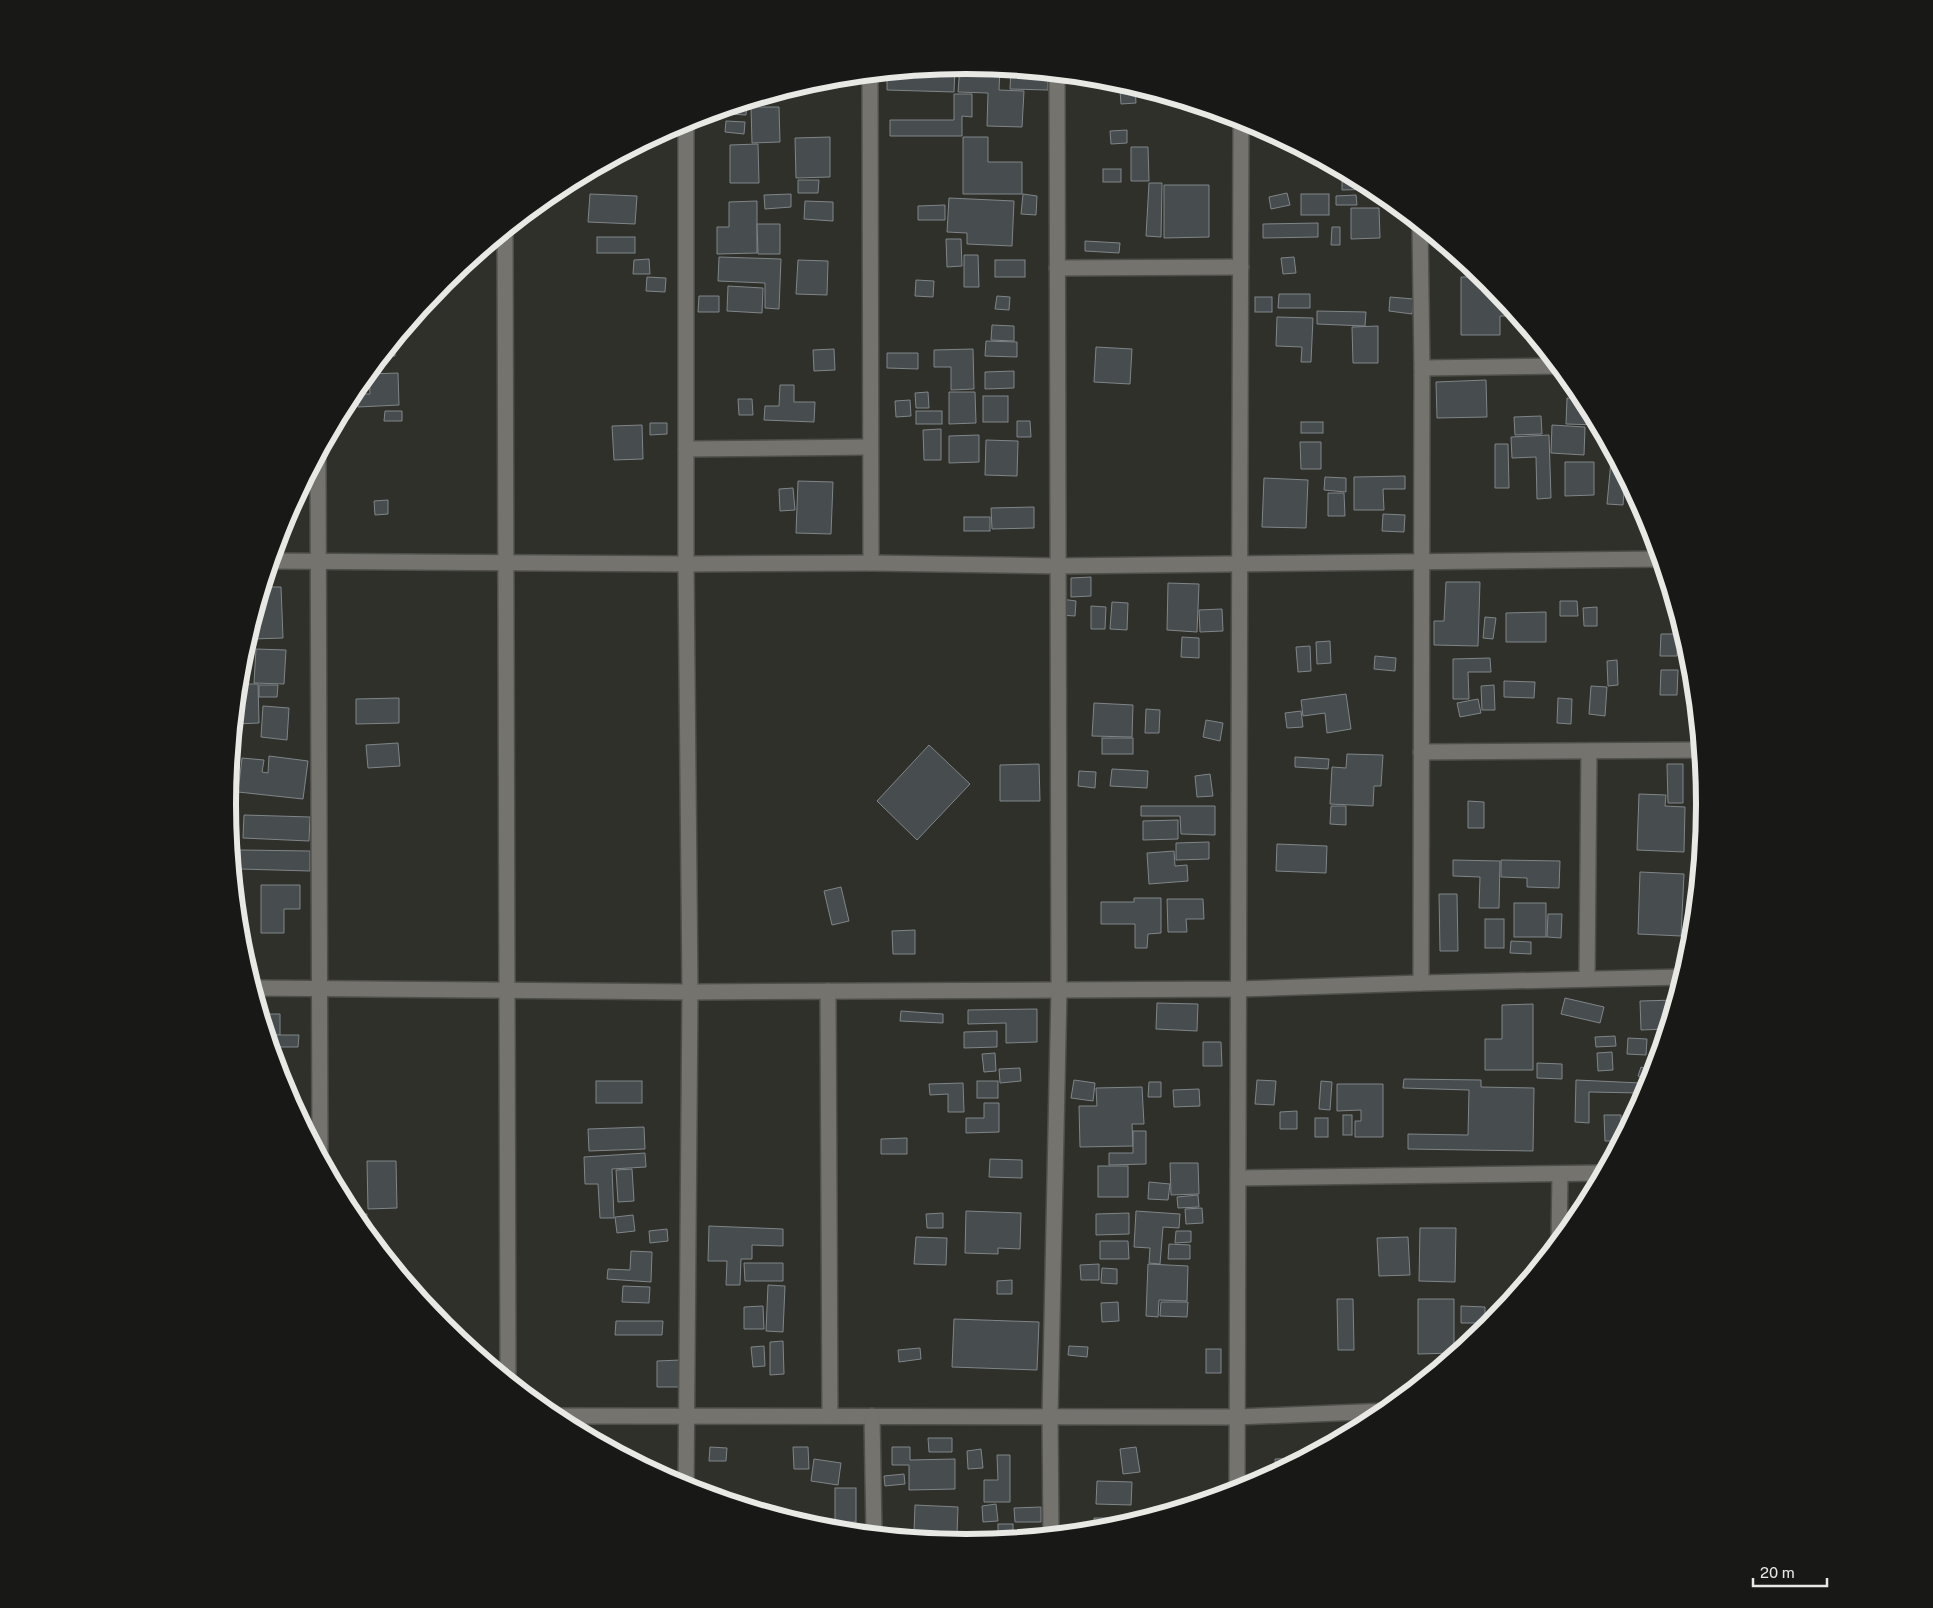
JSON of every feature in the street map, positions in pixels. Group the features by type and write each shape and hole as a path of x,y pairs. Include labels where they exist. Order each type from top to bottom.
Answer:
{"street":[{"path":"1051,1529 1050,1416 1059,989 1056,79"},
{"path":"870,80 871,563"},
{"path":"1237,1482 1241,127"},
{"path":"686,129 686,564 690,992 686,1479"},
{"path":"1420,232 1422,368 1421,983"},
{"path":"505,239 508,1372"},
{"path":"1057,268 1241,267"},
{"path":"1422,368 1551,366"},
{"path":"686,448 870,447"},
{"path":"318,469 320,1142"},
{"path":"278,561 506,564 871,563 1058,566 1654,559"},
{"path":"1421,752 1694,750"},
{"path":"1587,979 1588,751"},
{"path":"260,988 690,992 1239,989 1676,977"},
{"path":"828,991 830,1416"},
{"path":"1238,1178 1596,1173"},
{"path":"1559,1231 1560,1174"},
{"path":"569,1416 1237,1417 1371,1412"},
{"path":"872,1416 874,1528"}],"building":[{"path":"955,74 954,92 887,90 887,78"},
{"path":"959,74 1000,75 999,90 1024,91 1022,127 987,126 988,93 958,92"},
{"path":"1011,75 1048,79 1048,90 1010,89"},
{"path":"1120,91 1135,94 1136,103 1121,104"},
{"path":"954,94 972,94 972,117 962,116 962,136 890,136 890,120 954,120"},
{"path":"751,107 779,107 780,142 752,143"},
{"path":"747,108 746,115 729,114"},
{"path":"726,121 745,122 744,134 725,132"},
{"path":"1127,130 1127,143 1111,144 1110,131"},
{"path":"830,137 830,177 796,178 795,138"},
{"path":"963,137 988,137 988,162 1022,162 1022,194 963,194"},
{"path":"758,144 759,183 730,183 730,145"},
{"path":"1131,147 1148,147 1149,181 1131,181"},
{"path":"1103,169 1121,169 1121,182 1103,182"},
{"path":"1342,178 1360,189 1342,190"},
{"path":"798,180 819,180 818,193 798,193"},
{"path":"1149,183 1162,183 1161,237 1146,236"},
{"path":"1164,185 1209,185 1209,237 1164,238"},
{"path":"1287,193 1290,205 1271,209 1269,197"},
{"path":"590,194 637,196 635,224 588,222"},
{"path":"791,194 791,207 765,209 764,195"},
{"path":"1023,194 1037,196 1036,215 1021,214"},
{"path":"1301,194 1329,194 1329,215 1301,215"},
{"path":"1356,195 1357,205 1336,205 1336,196"},
{"path":"949,198 1014,201 1012,246 967,244 967,233 947,232"},
{"path":"757,201 757,253 717,254 717,227 729,227 729,202"},
{"path":"805,201 833,202 833,221 804,219"},
{"path":"945,205 945,220 918,220 918,206"},
{"path":"1351,208 1379,208 1380,238 1351,239"},
{"path":"1318,223 1318,237 1263,238 1263,224"},
{"path":"757,224 780,224 780,254 758,254"},
{"path":"1332,227 1340,227 1340,245 1331,245"},
{"path":"597,237 635,237 635,253 597,253"},
{"path":"946,239 961,239 962,266 947,267"},
{"path":"1085,241 1120,243 1119,253 1085,251"},
{"path":"964,255 978,255 979,287 964,287"},
{"path":"719,257 781,259 779,309 765,308 765,283 718,281"},
{"path":"1294,257 1296,273 1283,274 1281,258"},
{"path":"649,259 650,274 633,274 634,260"},
{"path":"798,260 828,261 827,295 796,294"},
{"path":"995,260 1025,260 1025,277 995,277"},
{"path":"647,277 666,278 665,292 646,291"},
{"path":"1461,277 1471,277 1509,316 1500,316 1500,335 1461,335"},
{"path":"916,280 934,281 933,297 915,296"},
{"path":"728,286 763,288 762,313 727,311"},
{"path":"1279,294 1310,294 1310,308 1278,308"},
{"path":"699,296 719,296 719,312 698,312"},
{"path":"997,296 1010,297 1009,310 995,309"},
{"path":"1255,297 1272,297 1272,312 1255,312"},
{"path":"1390,297 1414,299 1412,314 1389,311"},
{"path":"1317,311 1366,312 1365,326 1317,324"},
{"path":"1277,317 1313,318 1311,362 1301,362 1302,347 1276,346"},
{"path":"992,325 1014,326 1014,341 991,340"},
{"path":"1378,326 1378,363 1353,363 1352,327"},
{"path":"986,341 1017,342 1017,357 985,356"},
{"path":"1096,347 1132,349 1130,384 1094,382"},
{"path":"395,349 395,356 390,356"},
{"path":"834,349 835,370 814,371 813,350"},
{"path":"973,349 974,389 951,390 951,367 934,367 934,350"},
{"path":"887,353 918,353 918,369 887,368"},
{"path":"1014,371 1014,388 985,389 985,372"},
{"path":"398,373 399,405 358,407 358,400 362,394 370,394 369,383 376,374"},
{"path":"1486,380 1487,417 1437,418 1436,382"},
{"path":"780,385 794,385 794,402 815,402 814,422 764,420 765,406 779,406"},
{"path":"928,392 929,408 916,408 915,393"},
{"path":"949,392 975,392 976,423 949,424"},
{"path":"983,396 1008,396 1008,422 983,422"},
{"path":"1567,398 1574,398 1590,425 1566,424"},
{"path":"738,399 752,399 753,415 739,415"},
{"path":"910,400 911,416 896,417 895,401"},
{"path":"385,411 402,411 402,421 384,421"},
{"path":"916,411 942,411 942,424 916,424"},
{"path":"1541,416 1542,434 1515,435 1514,417"},
{"path":"1017,421 1030,421 1031,437 1017,437"},
{"path":"1301,422 1323,422 1323,433 1301,433"},
{"path":"650,423 667,423 667,434 650,435"},
{"path":"642,425 643,459 614,460 612,426"},
{"path":"1552,425 1585,427 1584,455 1551,453"},
{"path":"941,429 941,460 924,460 923,430"},
{"path":"979,435 979,462 949,463 949,436"},
{"path":"1549,435 1551,498 1537,499 1536,457 1512,458 1511,437"},
{"path":"986,440 1018,441 1017,476 985,475"},
{"path":"1300,442 1321,442 1321,469 1301,469"},
{"path":"1495,444 1508,444 1509,488 1495,488"},
{"path":"1565,462 1594,462 1594,495 1565,496"},
{"path":"1611,462 1624,488 1623,505 1607,504"},
{"path":"1405,476 1405,489 1383,489 1384,510 1354,510 1354,477"},
{"path":"1325,477 1346,478 1346,492 1324,490"},
{"path":"1264,478 1308,480 1306,528 1262,527"},
{"path":"798,481 833,482 831,534 796,533"},
{"path":"793,488 795,510 780,511 779,489"},
{"path":"1328,493 1344,493 1345,516 1328,516"},
{"path":"388,500 388,514 375,515 374,501"},
{"path":"1034,507 1034,528 992,529 991,508"},
{"path":"1383,514 1405,515 1404,532 1382,531"},
{"path":"964,517 990,517 990,531 964,531"},
{"path":"1091,577 1091,596 1071,597 1071,578"},
{"path":"1446,582 1480,582 1478,646 1434,645 1434,621 1444,621"},
{"path":"1168,583 1199,584 1197,632 1167,630"},
{"path":"270,587 281,587 283,638 255,639"},
{"path":"1061,599 1076,601 1075,616 1060,615"},
{"path":"1560,601 1577,601 1578,616 1560,616"},
{"path":"1112,602 1128,603 1127,630 1110,629"},
{"path":"1091,606 1106,607 1105,629 1091,629"},
{"path":"1597,607 1597,626 1584,626 1583,608"},
{"path":"1222,609 1223,631 1200,632 1199,610"},
{"path":"1546,612 1546,642 1506,642 1506,613"},
{"path":"1485,617 1496,618 1493,639 1483,638"},
{"path":"1661,634 1676,634 1677,656 1660,656"},
{"path":"1182,637 1199,638 1199,658 1181,657"},
{"path":"1330,641 1331,663 1317,664 1316,642"},
{"path":"1310,646 1311,671 1298,672 1296,647"},
{"path":"256,649 286,650 284,684 254,683"},
{"path":"1375,656 1396,658 1395,671 1374,669"},
{"path":"1490,658 1491,672 1468,672 1469,699 1453,699 1453,659"},
{"path":"1617,660 1618,685 1608,686 1607,661"},
{"path":"1661,670 1678,670 1677,695 1660,695"},
{"path":"1504,681 1535,682 1534,698 1504,697"},
{"path":"246,684 258,684 259,723 241,724"},
{"path":"259,685 278,685 277,697 259,697"},
{"path":"1494,685 1495,710 1482,710 1481,686"},
{"path":"1591,686 1607,687 1605,716 1589,714"},
{"path":"1346,694 1351,729 1327,733 1325,713 1303,716 1301,700"},
{"path":"399,698 399,723 356,724 356,699"},
{"path":"1558,698 1572,699 1571,724 1557,723"},
{"path":"1478,699 1481,713 1460,717 1457,703"},
{"path":"1094,703 1133,705 1132,737 1092,736"},
{"path":"263,706 289,708 287,740 261,737"},
{"path":"1146,709 1160,710 1159,733 1145,733"},
{"path":"1301,711 1303,727 1287,728 1285,713"},
{"path":"1206,720 1223,723 1220,741 1203,737"},
{"path":"1102,738 1133,738 1133,754 1102,754"},
{"path":"398,743 400,766 368,768 366,745"},
{"path":"929,745 970,784 917,840 877,801"},
{"path":"1347,754 1383,755 1381,786 1374,786 1373,806 1330,804 1332,767 1346,768"},
{"path":"269,756 308,761 303,799 238,792 242,758 264,760 262,772 268,773"},
{"path":"1295,757 1329,759 1328,769 1295,767"},
{"path":"1039,764 1040,801 1000,801 1000,765"},
{"path":"1667,764 1683,764 1683,803 1668,803"},
{"path":"1112,769 1148,771 1147,788 1110,786"},
{"path":"1079,771 1096,772 1095,788 1078,786"},
{"path":"1210,774 1213,796 1197,797 1195,776"},
{"path":"1639,794 1666,795 1665,806 1685,807 1684,852 1637,850"},
{"path":"1468,801 1484,802 1484,828 1468,828"},
{"path":"1141,806 1215,806 1215,835 1181,834 1180,816 1141,816"},
{"path":"1331,806 1346,806 1346,825 1330,824"},
{"path":"244,815 310,817 309,841 243,838"},
{"path":"1178,820 1178,839 1143,840 1143,821"},
{"path":"1209,842 1209,859 1176,860 1176,843"},
{"path":"1277,844 1327,846 1326,873 1276,871"},
{"path":"240,850 310,851 310,871 240,869"},
{"path":"1174,851 1175,866 1187,865 1188,881 1149,884 1147,853"},
{"path":"1453,860 1500,861 1499,908 1479,908 1480,877 1453,876"},
{"path":"1501,860 1560,861 1559,888 1527,887 1527,878 1501,877"},
{"path":"1640,872 1684,874 1681,936 1638,934"},
{"path":"261,885 300,885 300,909 284,909 284,933 261,933"},
{"path":"841,887 849,921 832,925 824,891"},
{"path":"1439,894 1457,894 1458,951 1440,951"},
{"path":"1134,898 1161,898 1161,933 1148,934 1147,948 1135,948 1135,924 1101,924 1101,902 1134,902"},
{"path":"1167,899 1203,899 1204,919 1186,919 1187,932 1168,932"},
{"path":"1514,903 1546,903 1546,937 1514,937"},
{"path":"1548,914 1562,914 1561,938 1547,937"},
{"path":"1485,919 1504,919 1504,948 1485,948"},
{"path":"915,930 915,954 893,954 892,931"},
{"path":"1511,941 1531,942 1531,954 1510,953"},
{"path":"1565,998 1604,1007 1600,1023 1561,1014"},
{"path":"1670,1000 1661,1029 1641,1030 1640,1001"},
{"path":"1157,1003 1198,1004 1197,1031 1156,1029"},
{"path":"1533,1004 1533,1070 1485,1070 1485,1039 1502,1039 1502,1005"},
{"path":"1037,1009 1037,1042 1006,1043 1006,1023 968,1024 968,1010"},
{"path":"901,1011 943,1014 943,1023 900,1021"},
{"path":"267,1014 280,1014 280,1035 274,1035"},
{"path":"997,1031 997,1047 964,1048 964,1032"},
{"path":"276,1035 299,1035 298,1047 278,1047"},
{"path":"1615,1036 1616,1046 1596,1047 1595,1037"},
{"path":"1628,1038 1647,1039 1646,1055 1627,1054"},
{"path":"1203,1042 1221,1042 1222,1066 1203,1066"},
{"path":"1612,1052 1613,1070 1598,1071 1597,1053"},
{"path":"995,1053 996,1071 984,1072 982,1054"},
{"path":"1537,1063 1562,1064 1562,1079 1537,1078"},
{"path":"1641,1067 1647,1069 1643,1078 1638,1076"},
{"path":"1020,1068 1021,1081 1000,1083 999,1069"},
{"path":"1404,1079 1481,1080 1481,1087 1534,1088 1533,1151 1408,1149 1408,1134 1468,1135 1469,1090 1403,1088"},
{"path":"1074,1080 1095,1083 1093,1101 1071,1098"},
{"path":"1257,1080 1276,1081 1274,1105 1255,1104"},
{"path":"1576,1080 1641,1083 1636,1093 1589,1092 1589,1123 1575,1122"},
{"path":"596,1081 642,1081 642,1103 596,1103"},
{"path":"977,1081 998,1081 998,1098 977,1098"},
{"path":"1321,1081 1332,1082 1330,1110 1319,1109"},
{"path":"1149,1082 1161,1082 1161,1097 1148,1097"},
{"path":"963,1083 964,1112 948,1112 948,1094 930,1095 929,1084"},
{"path":"1337,1084 1383,1084 1383,1137 1355,1137 1355,1121 1361,1121 1361,1110 1337,1111"},
{"path":"1142,1087 1144,1124 1132,1124 1133,1146 1080,1147 1079,1106 1097,1106 1096,1088"},
{"path":"1199,1089 1200,1106 1174,1107 1173,1090"},
{"path":"984,1103 999,1103 999,1132 966,1133 966,1118 984,1118"},
{"path":"1297,1111 1297,1129 1280,1129 1280,1112"},
{"path":"1343,1115 1352,1115 1352,1135 1343,1135"},
{"path":"1604,1115 1621,1115 1621,1127 1614,1141 1605,1141"},
{"path":"1315,1118 1328,1118 1328,1137 1315,1137"},
{"path":"644,1127 645,1149 589,1151 588,1129"},
{"path":"1133,1131 1146,1131 1146,1164 1109,1165 1109,1153 1133,1153"},
{"path":"907,1138 907,1154 881,1154 881,1139"},
{"path":"645,1153 646,1167 612,1169 614,1218 600,1218 598,1184 585,1184 584,1157"},
{"path":"990,1159 1022,1160 1022,1178 989,1177"},
{"path":"367,1161 396,1161 397,1208 368,1209"},
{"path":"1170,1163 1198,1163 1199,1194 1171,1195"},
{"path":"1098,1166 1128,1166 1128,1197 1098,1197"},
{"path":"632,1169 634,1201 618,1202 616,1170"},
{"path":"1149,1182 1170,1184 1168,1200 1148,1199"},
{"path":"1198,1195 1199,1207 1178,1208 1177,1197"},
{"path":"1202,1208 1203,1223 1186,1224 1185,1209"},
{"path":"966,1211 1021,1213 1020,1249 998,1248 998,1254 965,1253"},
{"path":"1136,1211 1180,1214 1179,1228 1163,1227 1160,1264 1149,1263 1150,1248 1134,1247"},
{"path":"943,1213 943,1228 927,1228 926,1214"},
{"path":"1129,1213 1129,1234 1096,1235 1096,1214"},
{"path":"362,1214 367,1214 367,1221"},
{"path":"633,1215 635,1231 617,1233 615,1217"},
{"path":"709,1226 783,1229 783,1246 752,1245 752,1259 741,1259 740,1285 726,1285 727,1261 708,1261"},
{"path":"1420,1228 1456,1228 1455,1282 1419,1281"},
{"path":"667,1229 668,1241 650,1243 649,1231"},
{"path":"1176,1231 1191,1231 1191,1242 1175,1243"},
{"path":"916,1237 947,1238 946,1265 914,1264"},
{"path":"1408,1237 1410,1275 1379,1276 1377,1238"},
{"path":"1100,1241 1128,1241 1129,1259 1100,1259"},
{"path":"1169,1244 1190,1245 1190,1259 1168,1259"},
{"path":"631,1251 652,1252 651,1282 607,1279 608,1269 630,1270"},
{"path":"744,1263 783,1263 783,1281 745,1281"},
{"path":"1099,1264 1099,1280 1081,1280 1080,1265"},
{"path":"1148,1264 1188,1266 1187,1301 1159,1300 1158,1317 1146,1316"},
{"path":"1102,1268 1117,1269 1117,1284 1101,1283"},
{"path":"1012,1280 1012,1294 997,1294 997,1281"},
{"path":"768,1285 785,1286 783,1332 766,1331"},
{"path":"623,1286 650,1287 649,1303 622,1302"},
{"path":"1337,1299 1353,1299 1354,1350 1338,1350"},
{"path":"1418,1299 1454,1299 1454,1347 1448,1353 1418,1354"},
{"path":"1118,1302 1119,1321 1102,1322 1101,1303"},
{"path":"1161,1302 1188,1302 1187,1317 1160,1316"},
{"path":"763,1306 764,1329 744,1329 744,1307"},
{"path":"1461,1306 1485,1307 1485,1318 1480,1323 1461,1323"},
{"path":"954,1319 1039,1322 1037,1370 952,1367"},
{"path":"616,1321 663,1321 662,1335 615,1335"},
{"path":"783,1341 784,1374 770,1375 770,1342"},
{"path":"764,1346 765,1366 753,1367 751,1347"},
{"path":"1069,1346 1088,1347 1087,1357 1068,1355"},
{"path":"920,1348 921,1359 899,1362 898,1350"},
{"path":"1206,1349 1221,1349 1221,1373 1206,1373"},
{"path":"681,1360 681,1387 657,1387 657,1361"},
{"path":"928,1438 952,1438 952,1452 929,1452"},
{"path":"710,1447 727,1448 726,1461 709,1461"},
{"path":"793,1447 808,1447 809,1469 794,1469"},
{"path":"892,1447 910,1447 910,1460 955,1459 955,1489 909,1490 909,1465 892,1465"},
{"path":"1136,1447 1140,1472 1123,1474 1120,1449"},
{"path":"981,1449 983,1468 968,1469 967,1451"},
{"path":"997,1455 1010,1455 1010,1502 984,1502 984,1480 998,1480"},
{"path":"1290,1458 1275,1465 1275,1459"},
{"path":"814,1459 841,1463 838,1485 811,1481"},
{"path":"904,1474 905,1484 885,1486 884,1476"},
{"path":"1097,1481 1132,1482 1131,1505 1096,1504"},
{"path":"835,1488 856,1488 856,1522 835,1522"},
{"path":"996,1504 998,1521 983,1522 982,1506"},
{"path":"915,1505 958,1507 957,1534 914,1532"},
{"path":"1041,1507 1041,1522 1015,1522 1014,1508"},
{"path":"1094,1518 1118,1518 1109,1520 1094,1523"},
{"path":"998,1524 1013,1524 1013,1533 998,1533"}]}
